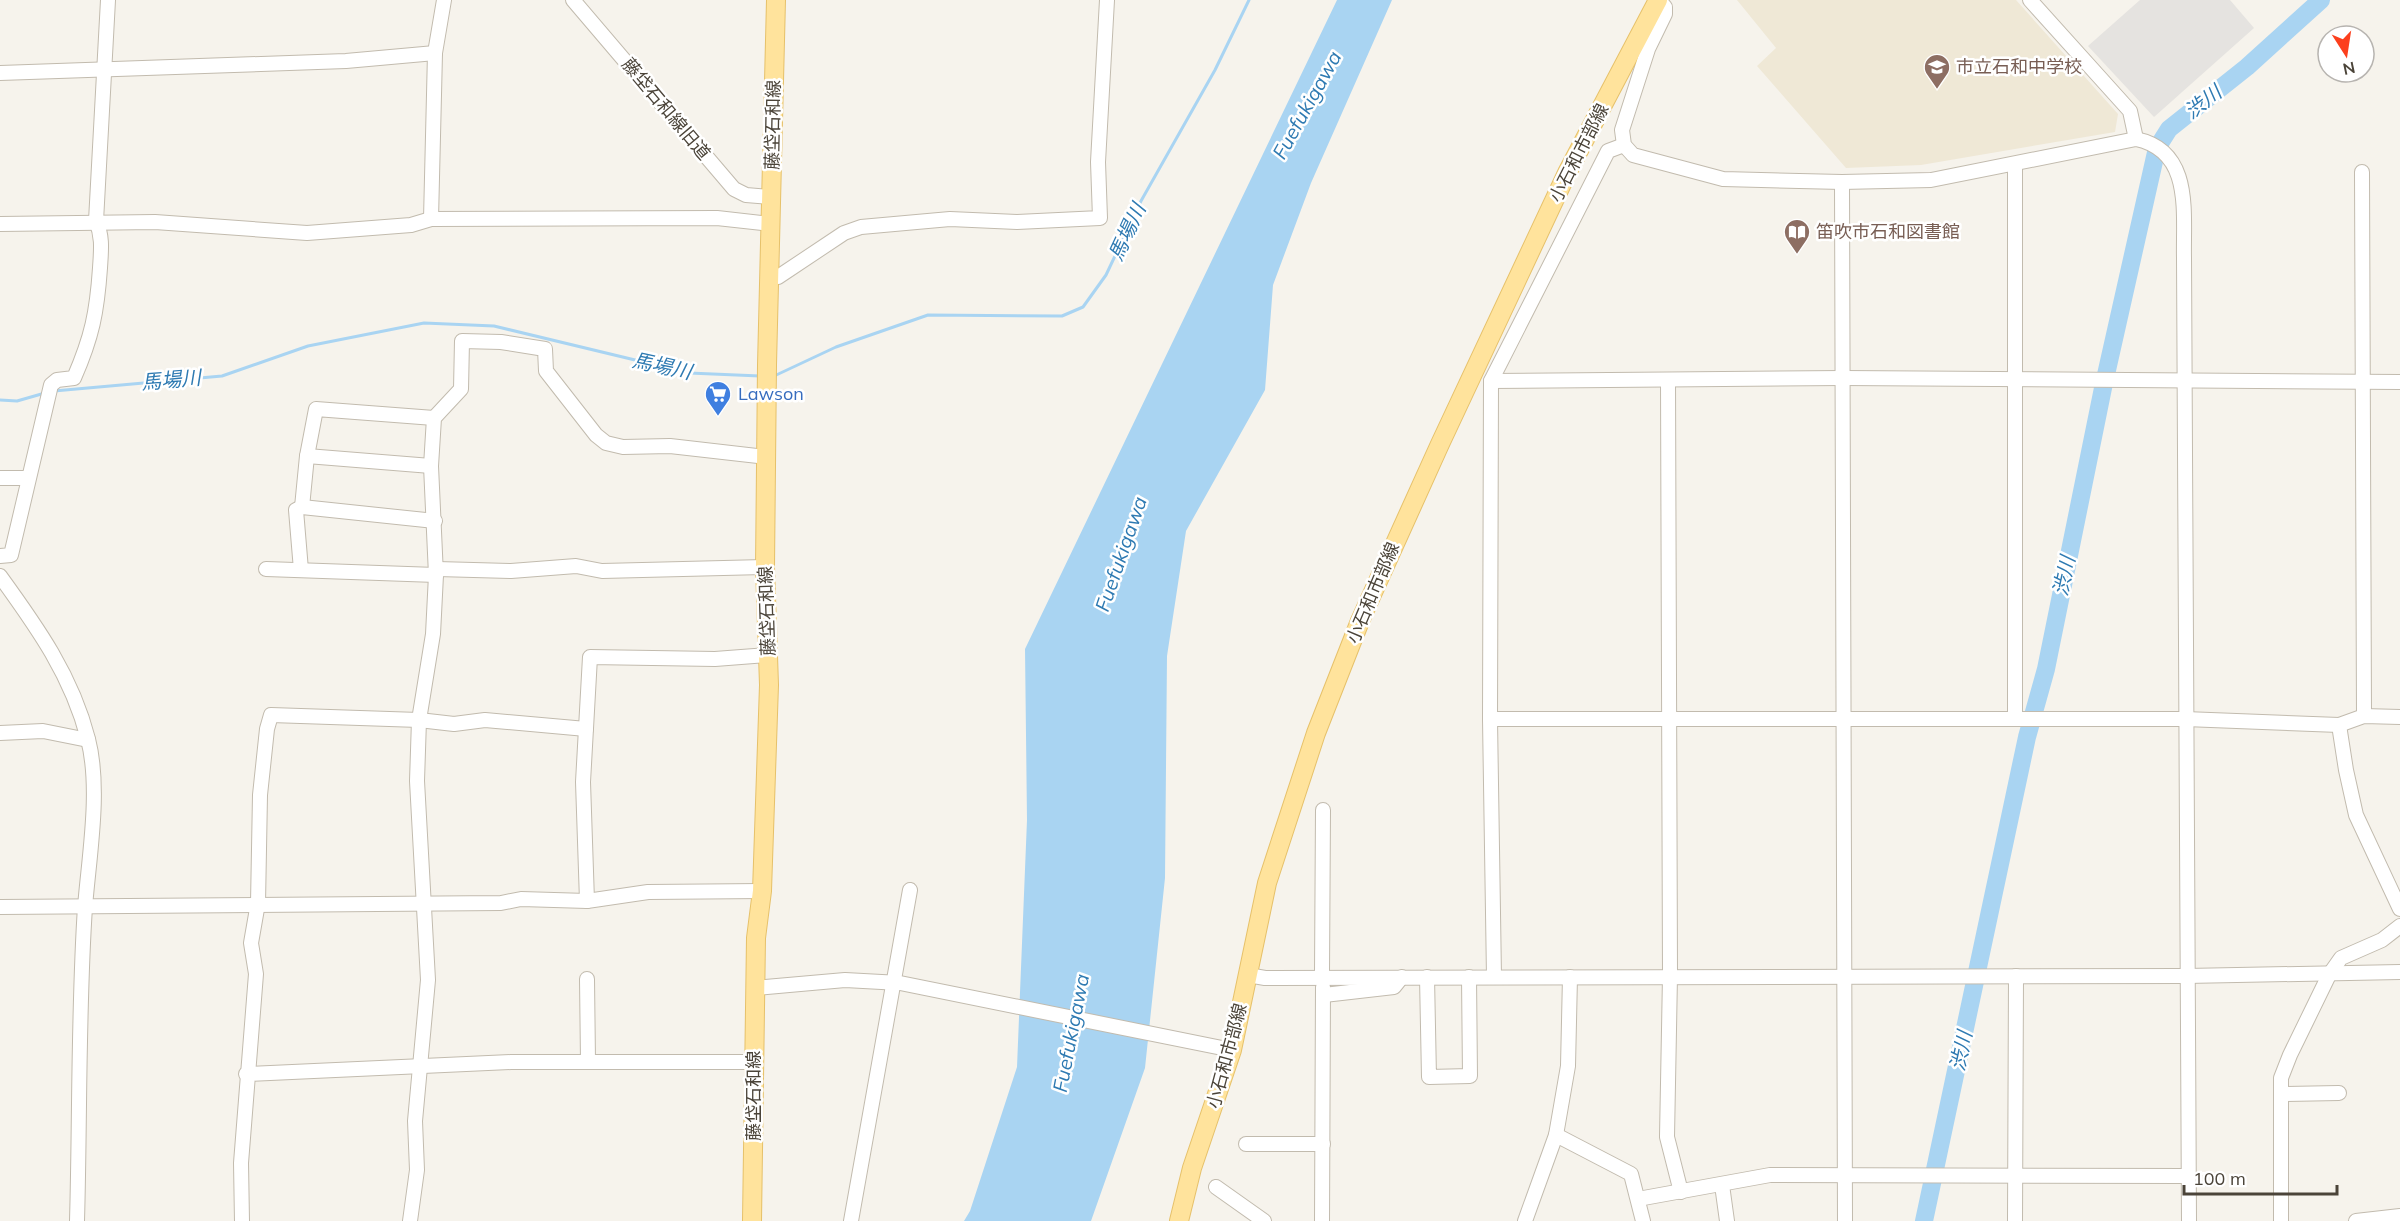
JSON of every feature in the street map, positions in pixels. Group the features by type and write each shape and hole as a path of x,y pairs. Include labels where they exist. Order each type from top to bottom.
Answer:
{"main road":[{"name":"藤垈石和線","path":"752,1221 756,938 762,891 768,655 765,567 766,391 776,0"},
{"name":"小石和市部線","path":"1179,1221 1224,1048 1248,975 1264,893 1316,733 1360,621 1567,173 1658,0"}],"street":[{"path":"0,556 11,555 27,478 51,385 57,380 74,378 97,313 102,234 96,221 108,0"},
{"path":"431,219 435,53 444,0"},
{"name":"藤垈石和線旧道","path":"573,0 734,189 747,195 771,197"},
{"path":"769,277 778,277 844,233 861,227 950,219 1017,222 1100,218 1098,162 1107,0"},
{"path":"1658,0 1665,7 1665,14 1648,49 1622,130 1624,145 1633,155 1723,179 1842,182 1931,180 2136,139 2151,142 2175,164 2182,190 2189,1221"},
{"path":"2030,0 2130,111 2136,139"},
{"path":"0,73 346,61 435,53"},
{"path":"1494,977 1490,719 1491,381 1608,151 1624,145"},
{"path":"2015,164 2019,719"},
{"path":"2362,172 2364,716"},
{"path":"1842,182 1845,1221"},
{"path":"0,224 155,222 307,233 411,225 431,219 717,218 770,224"},
{"path":"410,1221 417,1170 415,1121 418,1065 428,980 425,903 418,832 419,720 433,634 436,572 431,466 434,418 461,389 462,341 501,342 545,349 546,371 596,435 606,443 623,447 670,446 766,456"},
{"path":"1491,381 1843,378 2400,382"},
{"path":"1668,380 1670,976 1667,1137 1681,1192"},
{"path":"302,507 307,456 316,409 434,418"},
{"path":"307,456 431,466"},
{"path":"0,478 27,478"},
{"path":"301,570 296,510 302,507 435,521"},
{"path":"266,569 436,572 511,571 576,566 602,571 765,567"},
{"path":"0,576 52,650 69,683 88,740 93,826 85,907 77,1221"},
{"path":"587,901 583,782 590,657 715,659 768,655"},
{"path":"242,1221 241,1163 246,1074 256,974 251,944 258,903 260,795 270,715 419,720 454,724 485,720 586,729"},
{"path":"1490,719 2186,718 2340,725 2364,716 2400,717"},
{"path":"2340,725 2346,770 2356,815 2400,909"},
{"path":"0,733 43,731 88,740"},
{"path":"1322,972 1323,810"},
{"path":"851,1221 897,983 910,890"},
{"path":"0,907 258,903 501,903 521,899 587,901 648,892 762,891"},
{"path":"2281,1221 2281,1078 2290,1055 2329,975 2341,958 2382,940 2400,926"},
{"path":"1248,975 1265,978 2186,976 2400,972"},
{"path":"2015,1221 2016,976"},
{"path":"1427,977 1429,1077 1470,1076 1469,977"},
{"path":"1525,1221 1556,1135 1568,1066 1570,977"},
{"path":"1322,1221 1324,991 1394,987 1402,978"},
{"path":"587,979 588,1061"},
{"path":"755,988 845,980 897,983 1224,1048"},
{"path":"246,1074 418,1065 588,1061 754,1062"},
{"path":"2282,1094 2339,1093"},
{"path":"1556,1135 1631,1174 1643,1221"},
{"path":"1246,1144 1323,1144"},
{"path":"1638,1199 1770,1175 2189,1176"},
{"path":"1722,1185 1727,1221"},
{"path":"1216,1186 1264,1221"},
{"path":"2356,1221 2400,1216"}],"shaded area":[{"name":"市立石和中学校","path":"1737,0 2016,0 2118,114 2115,132 1921,165 1846,168 1757,66 1776,48"},
{"path":"2140,0 2230,0 2254,28 2154,117 2088,46"}],"water":[{"name":"Fuefukigawa","path":"1337,0 1392,0 1311,183 1273,285 1265,390 1186,531 1167,656 1165,878 1145,1068 1091,1221 964,1221 970,1211 1017,1067 1027,820 1025,649"}],"waterway":[{"name":"馬場川","path":"772,377 836,347 928,315 1062,316 1083,307 1106,275 1141,201 1215,70 1249,0"},
{"name":"渋川","path":"1924,1221 2027,737 2046,669 2103,388 2157,148 2169,129 2247,67 2321,0"},
{"name":"馬場川","path":"54,391 222,376 308,346 424,323 494,326 689,373 760,376"},
{"name":"馬場川","path":"0,400 17,401 45,393"}],"place":[{"name":"市立石和中学校","path":"1937,90"},
{"name":"笛吹市石和図書館","path":"1797,255"},
{"name":"Lawson","path":"718,417"}]}
